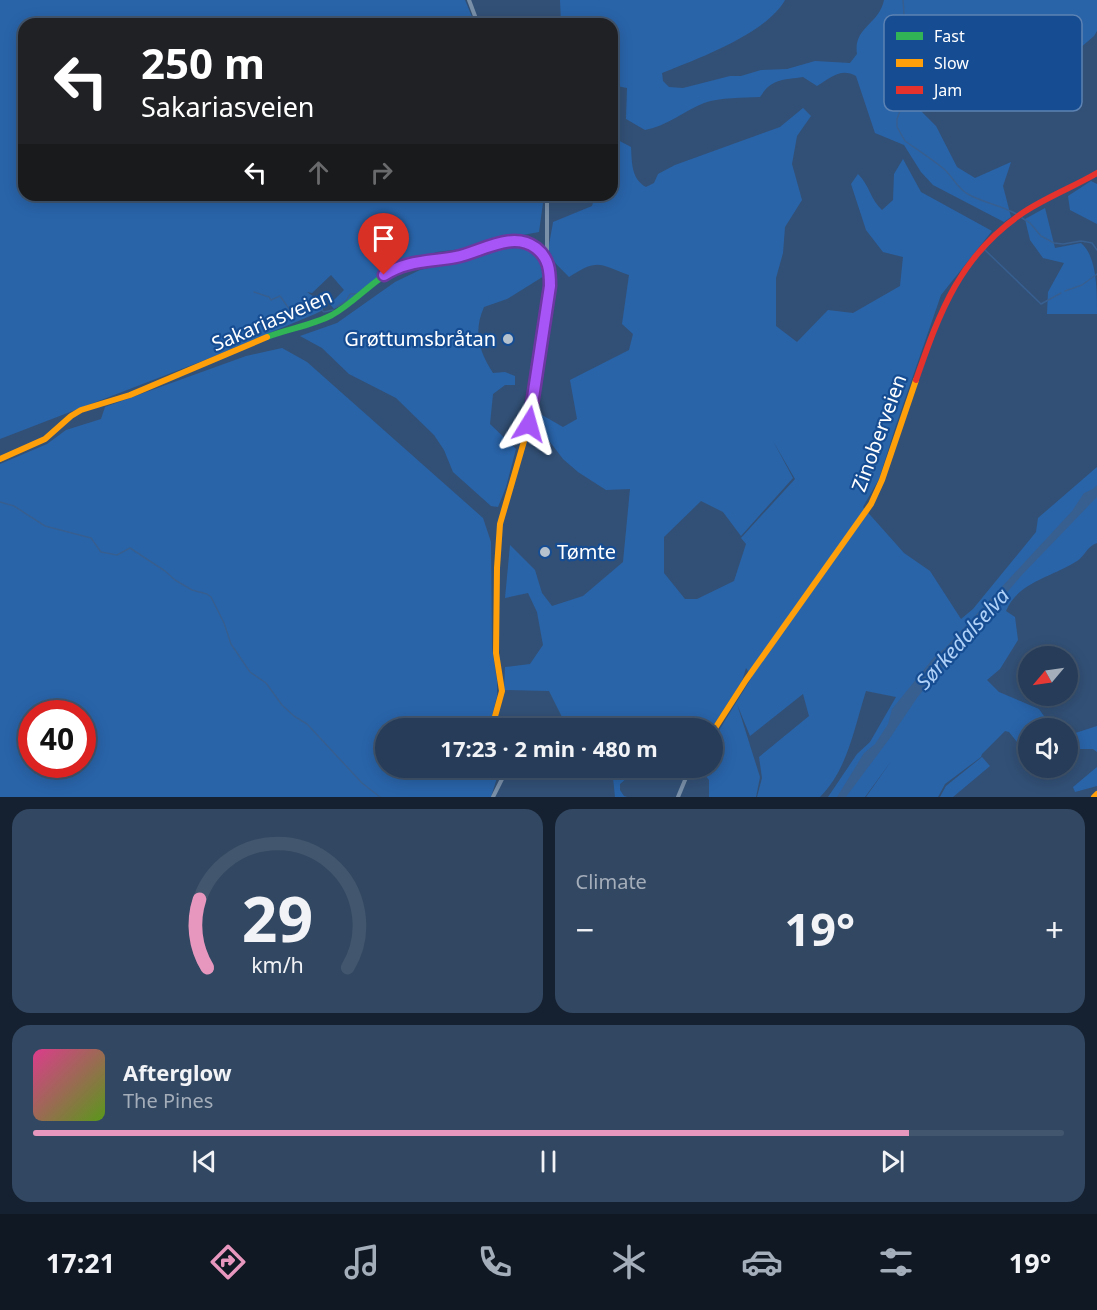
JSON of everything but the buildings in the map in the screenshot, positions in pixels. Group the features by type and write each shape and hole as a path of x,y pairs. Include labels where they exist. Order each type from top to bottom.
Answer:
{"street":[{"path":"469,0 476,18"},
{"name":"Zinoberveien","path":"722,718 872,504 925,351 944,302 956,282 997,233 1015,218 1097,173"},
{"path":"495,718 502,691 496,653 496,568 500,524 529,424 549,299 547,201"},
{"name":"Sakariasveien","path":"0,459 45,439 71,416 86,408 136,393 271,336 330,316 350,304 384,275 401,266 464,255 513,241 532,245 547,260"},
{"path":"493,797 502,778"},
{"path":"678,797 686,778"}],"shaded area":[{"path":"0,0 465,0 472,18 18,18 18,201 543,201 543,203 539,232 437,252 396,265 334,309 330,304 344,290 331,275 312,293 307,292 321,302 323,310 315,314 210,358 0,439"},
{"path":"560,0 785,0 763,24 747,34 711,53 662,73 663,81 669,87 683,88 730,76 741,76 761,70 787,69 815,61 850,63 857,54 857,45 862,32 877,15 884,0 1097,0 1097,31 1082,46 1082,15 884,15 884,111 922,111 936,126 957,167 975,178 1011,162 1003,186 1011,217 1004,222 933,185 921,172 904,145 875,133 856,76 840,73 817,86 803,77 778,81 769,86 760,97 732,98 704,103 661,125 645,130 626,119 627,88 618,86 618,18 561,18"},
{"path":"803,108 811,116 797,136 792,164 802,200 785,227 783,253 776,278 776,326 797,342 828,310 853,313 900,286 903,257 883,252 866,230 851,184 858,174 882,210 893,200 894,174 903,159 921,192 992,231 941,295 879,479 863,507 904,553 930,571 961,619 973,609 1036,532 1038,518 1097,467 1097,543 1077,561 1027,587 1011,601 1006,611 1015,617 1018,640 1000,669 987,680 999,692 1018,700 1018,706 1032,706 1039,709 1045,718 1018,718 1018,741 1005,731 981,757 945,784 938,797 866,797 892,760 865,797 828,797 857,754 870,742 896,697 866,691 844,761 830,786 820,797 757,797 762,778 759,757 809,716 803,694 750,736 737,704 760,777 756,797 709,797 707,778 723,778 723,724 752,677 746,668 742,681 718,718 562,718 549,691 504,690 505,667 530,664 543,645 537,612 528,593 505,598 510,545 535,570 542,593 552,606 583,596 623,562 630,489 606,490 578,472 563,459 534,421 535,411 563,427 577,419 570,380 629,350 633,334 622,324 629,275 604,266 593,265 569,277 553,260 549,252 553,222 592,206 593,201 618,201 618,140 631,147 632,164 641,184 646,187 654,183 658,174 675,165 780,127","holes":["773,441 795,479 741,538 746,544 734,581 697,599 685,599 664,573 664,537 701,501 723,512 741,536 793,478"]},
{"path":"1091,181 1097,184 1097,224 1070,210 1068,196"},
{"path":"1045,208 1055,248 1081,243 1090,256 1095,274 1097,314 1047,314 1048,292 1064,263 1043,258 1030,240 1025,219"},
{"path":"510,245 530,247 543,262 544,276 507,299 484,307 479,325 481,349 493,373 505,372 515,376 515,385 505,385 493,394 490,424 516,449 498,507 491,506 453,472 444,450 434,435 396,398 349,374 322,348 300,336 337,323 395,282 420,270 463,260"},
{"path":"282,348 307,362 483,518 491,542 492,648 497,680 497,696 492,718 375,718 375,778 497,778 491,797 0,797 0,464 47,444 66,430 101,419 105,407 246,356"},
{"path":"1097,726 1097,752 1093,749 1078,749 1078,732"},
{"path":"982,757 990,766 953,797 940,797 946,786"},
{"path":"1097,767 1097,786 1075,792 1073,787"},
{"path":"613,778 627,778 620,784 620,790 627,797 615,797"}],"water":[{"name":"Sørkedalselva","path":"1097,485 1097,497 1021,576 938,672 846,797 837,797 864,753 875,744 888,724 892,709 935,656 1072,511 1084,493"}],"waterway":[{"path":"903,0 904,15"},
{"path":"900,111 897,127 905,141 944,169 966,193 1018,215"},
{"path":"1022,218 1030,223 1041,236 1054,243 1081,241 1092,243 1097,250"},
{"path":"985,250 1041,304 1061,293"},
{"path":"1065,291 1082,285 1097,274"},
{"path":"254,292 269,297 271,300 280,296 290,310 316,306 324,312 333,310"},
{"path":"336,307 346,301 350,294 359,294"},
{"path":"0,502 14,506 45,526 91,538 101,552 117,555 130,548 175,580 211,597 231,644 250,672 266,683 282,705 307,724 362,783 380,797"}],"traffic: fast":[{"path":"267,337 317,322 332,315 382,277 407,264 463,255 509,241 528,243 542,255 548,273 547,304"}],"traffic: slow":[{"path":"495,718 502,691 496,653 500,524 529,424 547,304"},
{"path":"0,459 45,439 81,410 130,395 267,337"},
{"path":"722,718 871,504 882,480 916,380"},
{"path":"1094,797 1097,794"}],"traffic: jam":[{"path":"916,380 934,331 955,286 984,247 1024,212 1097,173"}],"place":[{"name":"Grøttumsbråtan","path":"508,339"},
{"name":"Tømte","path":"545,552"}],"route":[{"path":"384,275 408,264 453,258 513,241 528,243 543,255 547,260 550,274 549,299 529,424"}]}
